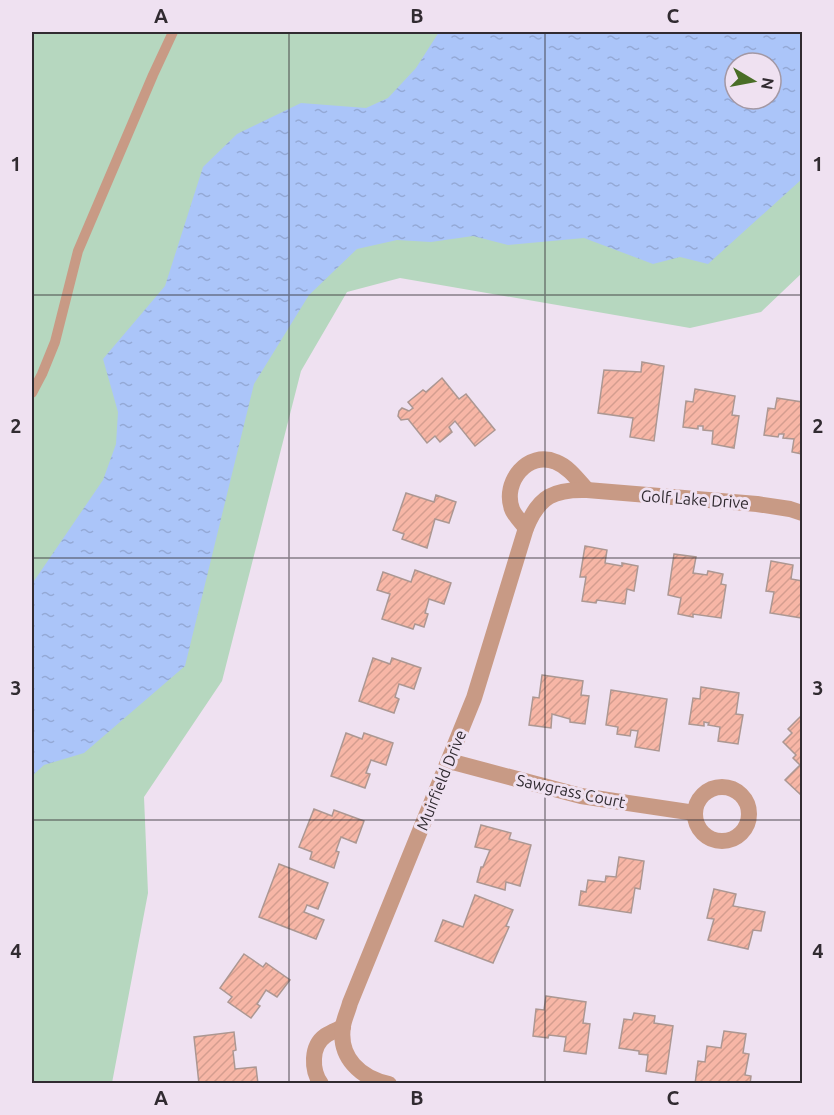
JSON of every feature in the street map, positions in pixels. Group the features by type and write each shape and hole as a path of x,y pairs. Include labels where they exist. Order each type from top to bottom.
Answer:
{"street":[{"path":"526,528 512,509 510,487 517,473 531,462 541,459 557,462 566,467 587,490"},
{"name":"Golf Lake Drive","path":"587,490 757,504 802,513"},
{"name":"Muirfield Drive","path":"386,1083 365,1076 356,1069 347,1054 342,1040 350,1003 474,698 526,528 538,504 546,498 563,491 587,490"},
{"name":"Sawgrass Court","path":"449,761 581,796 695,813"},
{"path":"321,1083 316,1077 313,1061 317,1044 324,1036 343,1027"}],"lane":[{"path":"32,393 55,342 78,252 173,32"}],"green space":[{"path":"32,32 802,32 802,273 761,312 690,328 400,278 347,292 301,371 222,681 144,797 148,893 112,1083 32,1083"}],"water":[{"path":"439,32 802,32 802,179 708,264 680,257 653,264 584,238 508,245 473,236 431,242 397,240 357,249 309,295 254,384 185,666 84,753 44,765 32,776 32,584 103,480 116,444 118,412 103,359 165,286 203,167 237,134 301,103 366,108 388,98 416,68"}],"building":[{"path":"642,362 664,366 654,441 630,437 633,418 598,413 604,370 641,372"},
{"path":"442,378 459,399 466,394 495,430 475,446 455,421 449,427 452,432 440,442 435,436 427,443 408,419 401,420 398,416 402,408 409,411 413,408 408,402 423,390 426,392"},
{"path":"695,389 735,396 732,415 739,416 734,448 712,444 713,431 703,430 703,426 698,426 698,429 683,427 686,401 693,402"},
{"path":"777,398 802,402 802,454 792,452 794,439 783,438 784,434 779,434 778,437 764,435 768,408 775,409"},
{"path":"406,493 434,502 436,495 456,502 449,523 435,519 427,548 402,539 404,534 393,530"},
{"path":"585,546 607,550 605,563 638,566 634,591 627,589 625,604 597,600 596,603 582,601 586,577 580,577"},
{"path":"674,554 696,557 693,573 707,575 708,571 723,574 721,584 726,585 721,618 678,614 681,598 668,595"},
{"path":"771,561 793,565 791,579 802,581 802,618 770,613 774,592 766,591"},
{"path":"415,570 451,583 444,604 429,599 424,627 415,624 413,629 382,619 390,594 377,590 383,572 411,582"},
{"path":"373,658 390,664 392,658 421,668 414,689 399,684 395,697 399,699 394,713 359,701"},
{"path":"542,675 583,681 581,695 589,696 585,724 570,722 570,719 552,714 551,728 529,725 533,697 539,698"},
{"path":"701,687 739,693 736,714 743,715 738,744 718,741 720,727 704,722 704,726 689,724 693,698 700,699"},
{"path":"611,690 667,699 659,751 635,747 638,731 631,730 630,736 617,734 618,727 606,725"},
{"path":"801,716 801,795 785,780 800,765 793,758 796,755 783,742 792,733 788,729"},
{"path":"346,733 362,739 364,733 393,743 386,765 371,760 366,773 370,774 365,788 331,776"},
{"path":"314,809 332,816 334,810 364,821 356,843 341,837 334,868 310,859 312,852 299,847"},
{"path":"481,825 511,833 509,839 531,845 520,886 506,882 505,890 477,882 481,867 490,850 475,847"},
{"path":"619,857 644,861 640,889 635,888 631,913 579,905 581,891 586,892 588,880 605,882 606,876 616,877"},
{"path":"279,864 328,883 318,909 307,905 304,912 324,920 316,939 259,917"},
{"path":"714,889 736,894 733,906 765,912 761,931 753,930 748,949 708,940 714,919 707,918"},
{"path":"475,895 513,910 506,926 509,927 493,963 435,941 443,920 463,927"},
{"path":"244,954 263,967 266,963 290,980 277,997 266,990 257,1004 260,1006 251,1018 228,1002 232,997 220,988"},
{"path":"546,996 586,1002 583,1023 590,1024 586,1054 564,1051 566,1037 533,1036 536,1009 544,1010"},
{"path":"634,1013 655,1016 654,1023 673,1026 666,1074 646,1071 648,1055 619,1048 624,1019 632,1020"},
{"path":"724,1031 746,1034 743,1053 749,1054 745,1075 751,1076 750,1084 695,1084 698,1061 705,1062 707,1046 721,1048"},
{"path":"234,1032 235,1069 256,1067 258,1084 199,1084 194,1037"}]}
